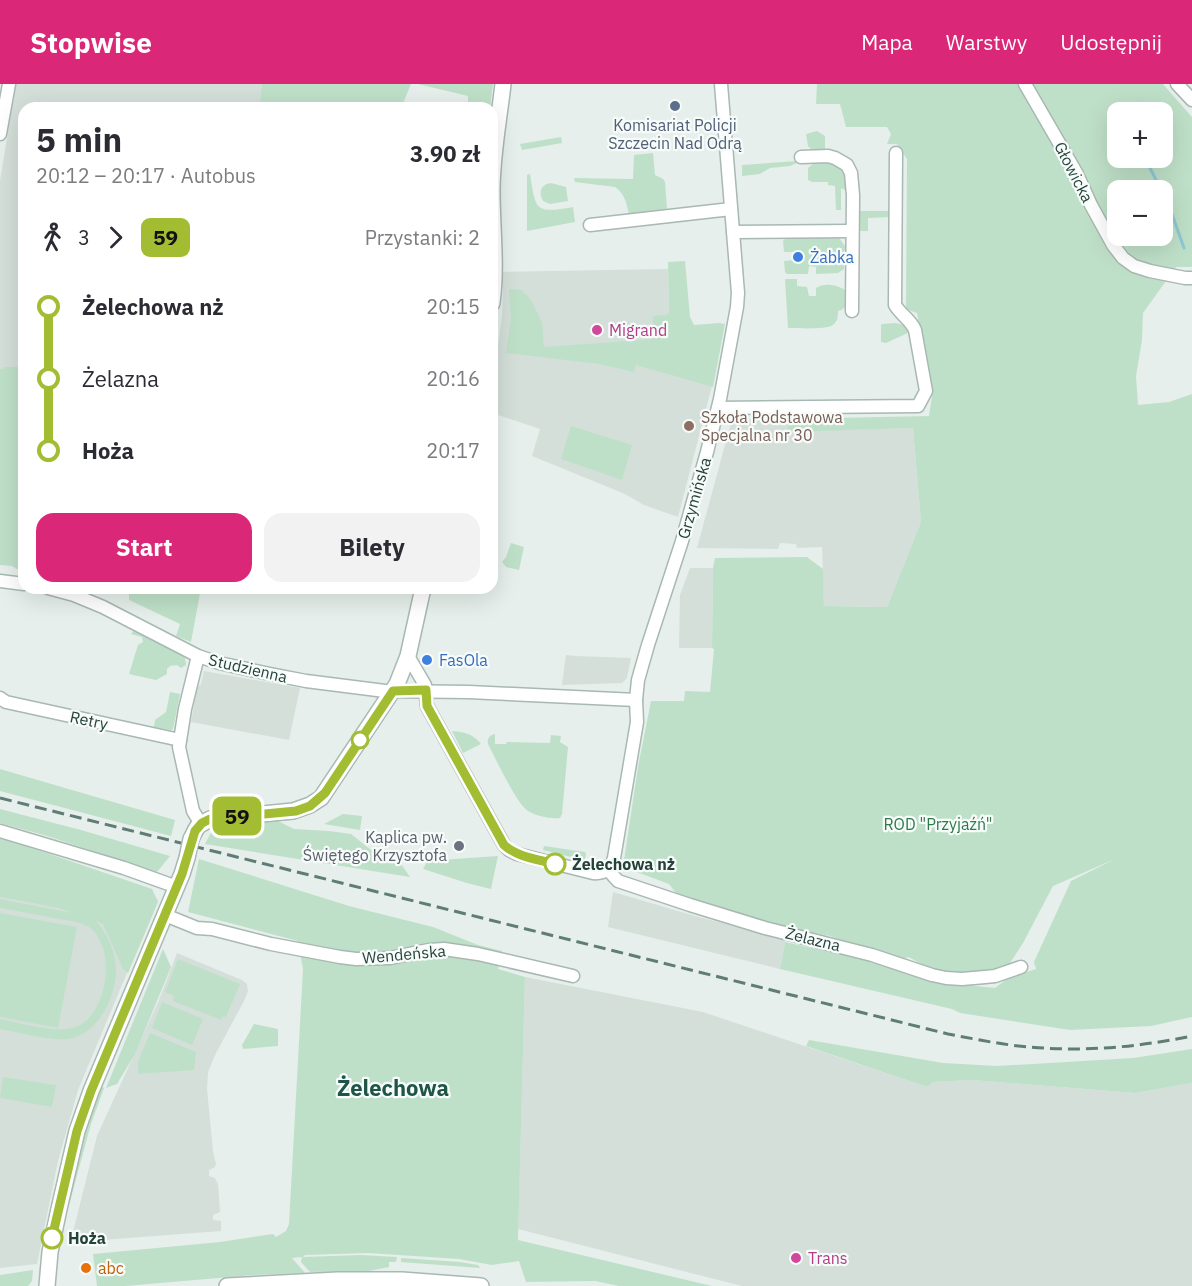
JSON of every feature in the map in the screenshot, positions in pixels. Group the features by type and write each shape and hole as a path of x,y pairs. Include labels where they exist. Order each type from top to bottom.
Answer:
{"street":[{"path":"0,134 9,84"},
{"path":"498,118 502,84"},
{"name":"Grzymińska","path":"608,870 614,858 631,760 637,722 637,687 641,668 682,541 718,408 738,300 721,84"},
{"name":"Głowicka","path":"1025,84 1077,174 1090,205 1123,258 1134,266 1150,271 1192,278"},
{"path":"718,408 918,406 926,391 915,330 896,305 896,153"},
{"path":"801,157 835,158 847,165 851,173 852,311"},
{"path":"590,225 731,209"},
{"path":"733,232 852,231"},
{"path":"0,581 18,583"},
{"name":"Studzienna","path":"70,594 103,607 198,656 219,663 306,681 393,691 426,690 636,700"},
{"path":"47,1286 52,1238 77,1131 91,1091 177,887 195,831 210,819 305,808 325,793 393,691 403,671 422,594"},
{"path":"198,656 187,699 180,754 193,811 201,824"},
{"path":"408,656 426,690 427,706 506,847 518,854 593,873 608,870"},
{"name":"Retry","path":"0,698 6,702 180,740"},
{"path":"0,831 123,868 177,887"},
{"name":"Żelazna","path":"608,870 618,881 690,905 765,928 872,955 932,975 962,979 985,977 1021,967"},
{"name":"Wendeńska","path":"165,915 197,928 212,929 271,944 340,957 390,958 429,950 444,950 478,954 573,976"},
{"path":"227,1286 293,1281 402,1280 481,1286"}],"shaded area":[{"path":"16,84 262,84 260,102 18,102 18,367 5,367 4,369 0,369 0,181"},
{"path":"668,269 669,314 690,331 720,336 712,386 678,517 644,505 625,494 532,456 540,429 498,415 498,345 503,289 501,272"},
{"path":"732,419 788,419 788,431 913,428 921,522 887,607 824,606 822,547 797,548 796,544 780,543 778,549 697,548"},
{"path":"690,568 713,568 712,648 679,648 680,595"},
{"path":"566,655 631,658 627,678 622,683 562,685"},
{"path":"204,671 300,688 289,740 191,722 197,688 201,684"},
{"path":"0,852 158,899 78,1090 58,1161 37,1264 0,1268"},
{"path":"613,892 784,939 780,969 608,927"},
{"path":"177,953 247,984 248,991 245,999 208,1072 207,1089 216,1164 209,1170 209,1176 215,1178 218,1184 220,1212 213,1215 213,1220 221,1221 221,1231 102,1240 73,1232 97,1136 159,1000"},
{"path":"525,977 703,1012 927,1087 933,1082 972,1080 1135,1093 1192,1083 1192,1286 742,1286 518,1229"}],"green space":[{"path":"262,84 411,84 404,102 260,102"},
{"path":"418,84 493,84 491,102 468,102 468,96"},
{"name":"ROD \"Przyjaźń\"","path":"817,84 1018,84 1059,155 1032,84 1163,84 1192,117 1192,267 1176,267 1143,313 1142,340 1136,376 1138,405 1169,402 1192,394 1192,1017 1151,1026 1070,1030 960,1013 952,1009 780,969 785,942 849,956 938,982 995,988 1008,978 1036,969 1034,962 1071,881 1115,859 1053,886 1008,966 995,973 951,975 935,972 909,957 899,960 830,936 778,926 679,897 669,884 623,867 638,767 651,701 684,701 685,691 710,692 714,649 712,648 715,558 807,557 823,569 824,606 887,607 921,522 913,428 788,432 788,419 929,416 932,396 917,313 906,309 907,159 897,144 887,144 891,134 887,127 846,127 840,104 816,104"},
{"path":"817,131 825,136 825,149 812,150 808,146 806,134"},
{"path":"561,137 562,143 522,150 520,144"},
{"path":"653,153 655,175 665,182 667,209 629,214 623,195 615,187 575,182 574,178 633,179 634,155"},
{"path":"814,160 831,161 845,170 848,192 841,188 841,210 836,210 835,186 828,185 828,182 808,180 808,168"},
{"path":"797,161 790,166 770,168 760,174 742,176 742,165"},
{"path":"530,174 539,207 551,210 573,207 575,222 527,231 527,175"},
{"path":"551,183 566,187 568,201 550,204 543,201 541,189"},
{"path":"860,211 894,211 892,217 868,218 868,231 860,231"},
{"path":"786,238 839,238 845,246 844,269 838,273 816,274 816,267 809,266 808,274 787,274 784,261 795,260 795,252 784,252 783,241"},
{"path":"685,261 690,317 694,325 725,324 713,387 636,365 634,372 599,364 506,353 511,319 509,289 522,290 531,300 542,322 544,347 653,339 653,316 669,313 668,262"},
{"path":"785,279 797,279 797,286 807,287 809,296 816,296 816,288 823,285 840,287 847,291 847,304 838,311 835,323 829,327 788,328"},
{"path":"896,323 904,325 910,332 886,343 881,342 881,325"},
{"path":"4,367 18,367 18,570 12,566 0,565 0,369"},
{"path":"571,426 632,445 622,480 561,459"},
{"path":"511,543 524,547 519,570 506,567 502,562"},
{"path":"129,594 200,594 191,642 176,636 180,624 129,600"},
{"path":"134,630 181,654 185,658 186,665 181,668 177,665 170,666 167,674 156,680 129,674 138,645 143,642 142,637 131,634"},
{"path":"170,692 180,694 173,729 154,727 155,720 166,712"},
{"path":"452,731 468,734 481,744 463,753"},
{"path":"495,734 495,744 550,743 551,735 561,736 560,742 568,747 560,818 539,816 523,806 488,744 491,735"},
{"path":"0,769 175,820 171,836 0,791"},
{"path":"0,809 170,856 157,872 0,823"},
{"path":"343,814 362,816 360,830 324,824"},
{"path":"278,821 294,829 351,834 371,850 401,864 410,877 205,844 213,829"},
{"path":"0,837 152,889 158,902 128,973 123,969 103,924 96,921 107,937 114,955 116,977 114,988 99,1019 83,1034 73,1038 48,1038 0,1029 0,1019 51,1029 78,1026 88,1018 102,994 106,964 98,937 89,927 81,923 0,908 0,899 72,913 59,908 0,897"},
{"path":"439,846 440,860 498,856 491,889 423,869 434,849"},
{"path":"544,846 585,852 585,859 543,850"},
{"path":"199,859 349,906 433,927 478,945 502,951 498,969 525,977 518,1240 712,1286 619,1286 595,1281 526,1282 519,1261 492,1265 459,1259 368,1253 305,1255 303,1257 361,1255 397,1257 396,1262 389,1262 389,1267 369,1271 310,1272 301,1262 302,1257 292,1258 305,1273 97,1286 93,1254 220,1242 273,1234 276,1237 286,1231 289,1224 303,969 298,941 188,912"},
{"path":"0,913 77,927 58,1028 0,1017"},
{"path":"163,949 171,967 135,1054 117,1084 106,1088"},
{"path":"178,959 240,984 226,1017 223,1016 221,1020 173,1001 174,996 165,992"},
{"path":"162,1002 203,1019 192,1045 152,1028"},
{"path":"254,1024 278,1029 278,1046 243,1049 242,1045"},
{"path":"150,1033 196,1052 194,1070 138,1074 138,1062"},
{"path":"809,1040 943,1063 997,1066 1133,1058 1192,1049 1192,1083 1135,1093 972,1080 933,1082 927,1087 806,1046"},
{"path":"3,1077 56,1085 52,1107 0,1098"},
{"path":"99,1085 104,1088 91,1124 69,1205 70,1179"},
{"path":"401,1258 460,1262 478,1265 480,1268 401,1262"},
{"path":"33,1270 32,1281 28,1286 0,1286 0,1275"}],"waterway":[{"path":"1150,168 1156,180"},
{"path":"1173,217 1184,248"}],"railway":[{"path":"0,798 948,1034 1010,1045 1071,1049 1132,1046 1192,1036"}],"bus line":[{"name":"59","path":"52,1238 77,1131 91,1091 182,874 193,834 202,823 216,818 293,811 310,806 325,793 393,691 426,690 427,706 504,845 518,854 555,864"}],"place":[{"name":"Komisariat Policji Szczecin Nad Odrą","path":"675,106"},
{"name":"Żabka","path":"798,257"},
{"name":"Migrand","path":"597,330"},
{"name":"Szkoła Podstawowa Specjalna nr 30","path":"689,426"},
{"name":"FasOla","path":"427,660"},
{"name":"Kaplica pw. Świętego Krzysztofa","path":"459,846"},
{"name":"Żelechowa nż","path":"555,864"},
{"name":"Hoża","path":"52,1238"},
{"name":"Trans","path":"796,1258"},
{"name":"abc","path":"86,1268"}],"district":[{"name":"Żelechowa","path":"393,1088"}]}
